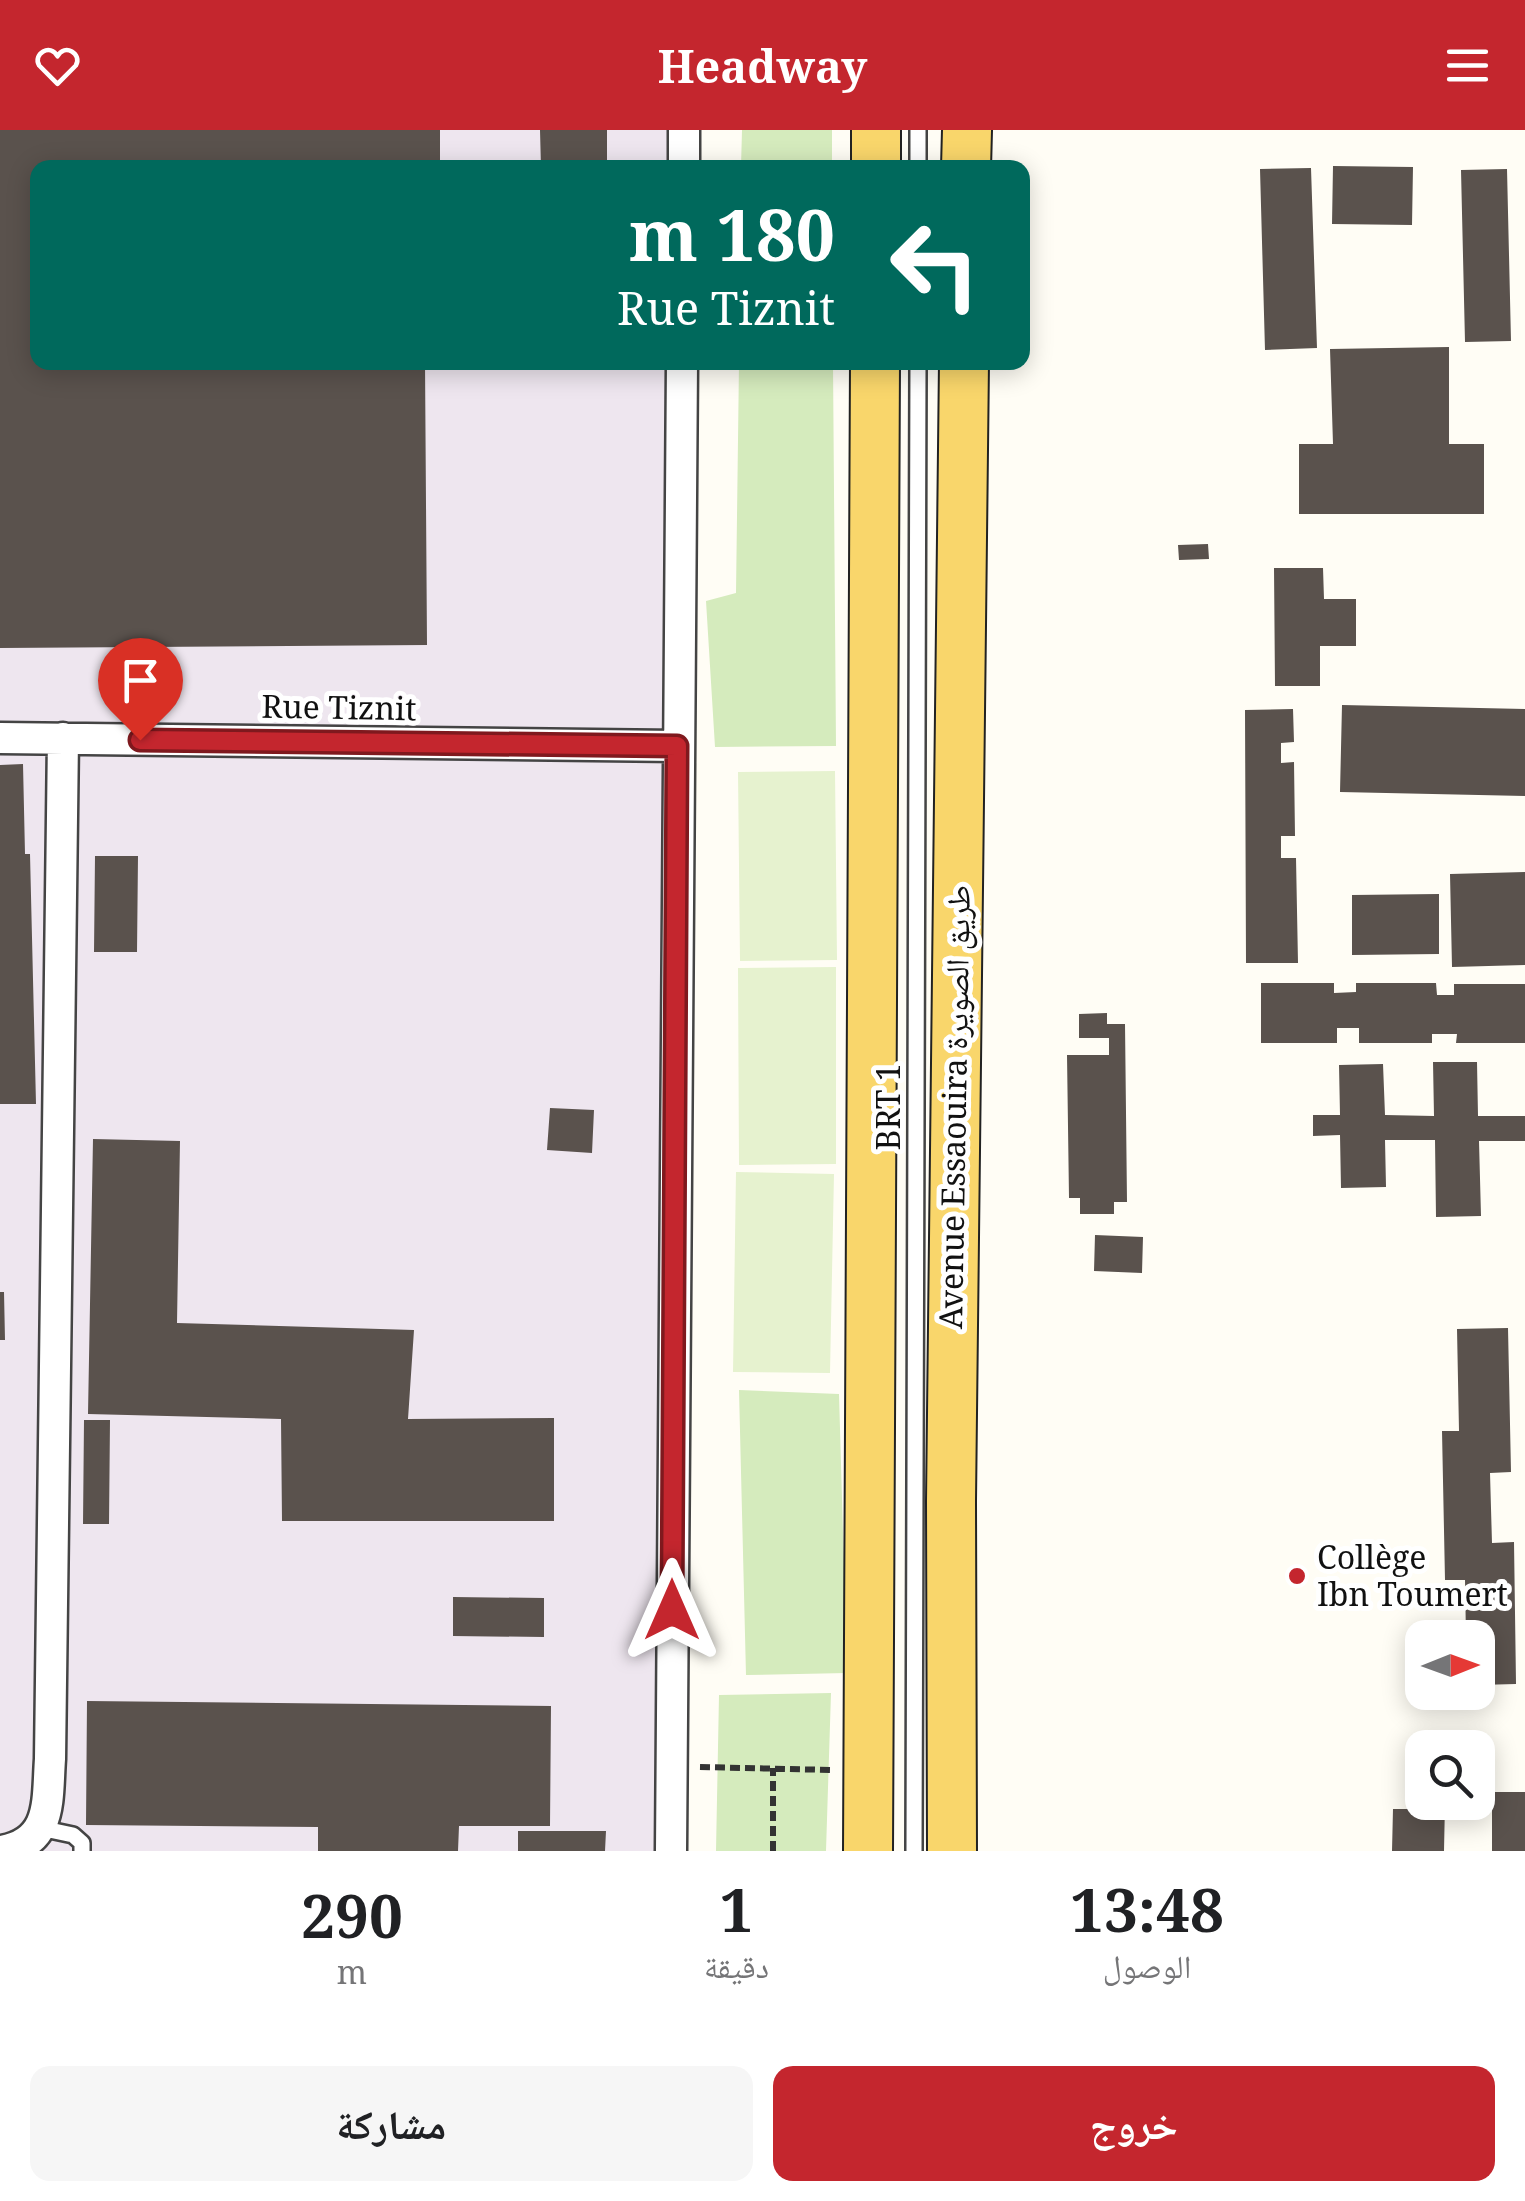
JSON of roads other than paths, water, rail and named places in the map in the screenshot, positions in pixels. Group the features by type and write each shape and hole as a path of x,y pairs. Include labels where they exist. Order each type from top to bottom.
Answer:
{"main road":[{"path":"876,130 876,160"},
{"path":"966,130 966,160"},
{"path":"868,1851 875,370"},
{"name":"Avenue Essaouira طريق الصويرة","path":"952,1851 950,1501 964,370"}],"street":[{"path":"684,130 684,160"},
{"path":"671,1851 682,370"},
{"name":"Rue Tiznit","path":"0,738 677,746"},
{"path":"2,1851 29,1842 40,1828 47,1809 50,1759 63,738"}],"lane":[{"path":"918,130 918,160"},
{"name":"BRT 1","path":"914,1851 918,370"},
{"path":"40,1828 73,1834 82,1843 82,1851"}],"place":[{"name":"Collège Ibn Toumert","path":"1297,1576"}]}
